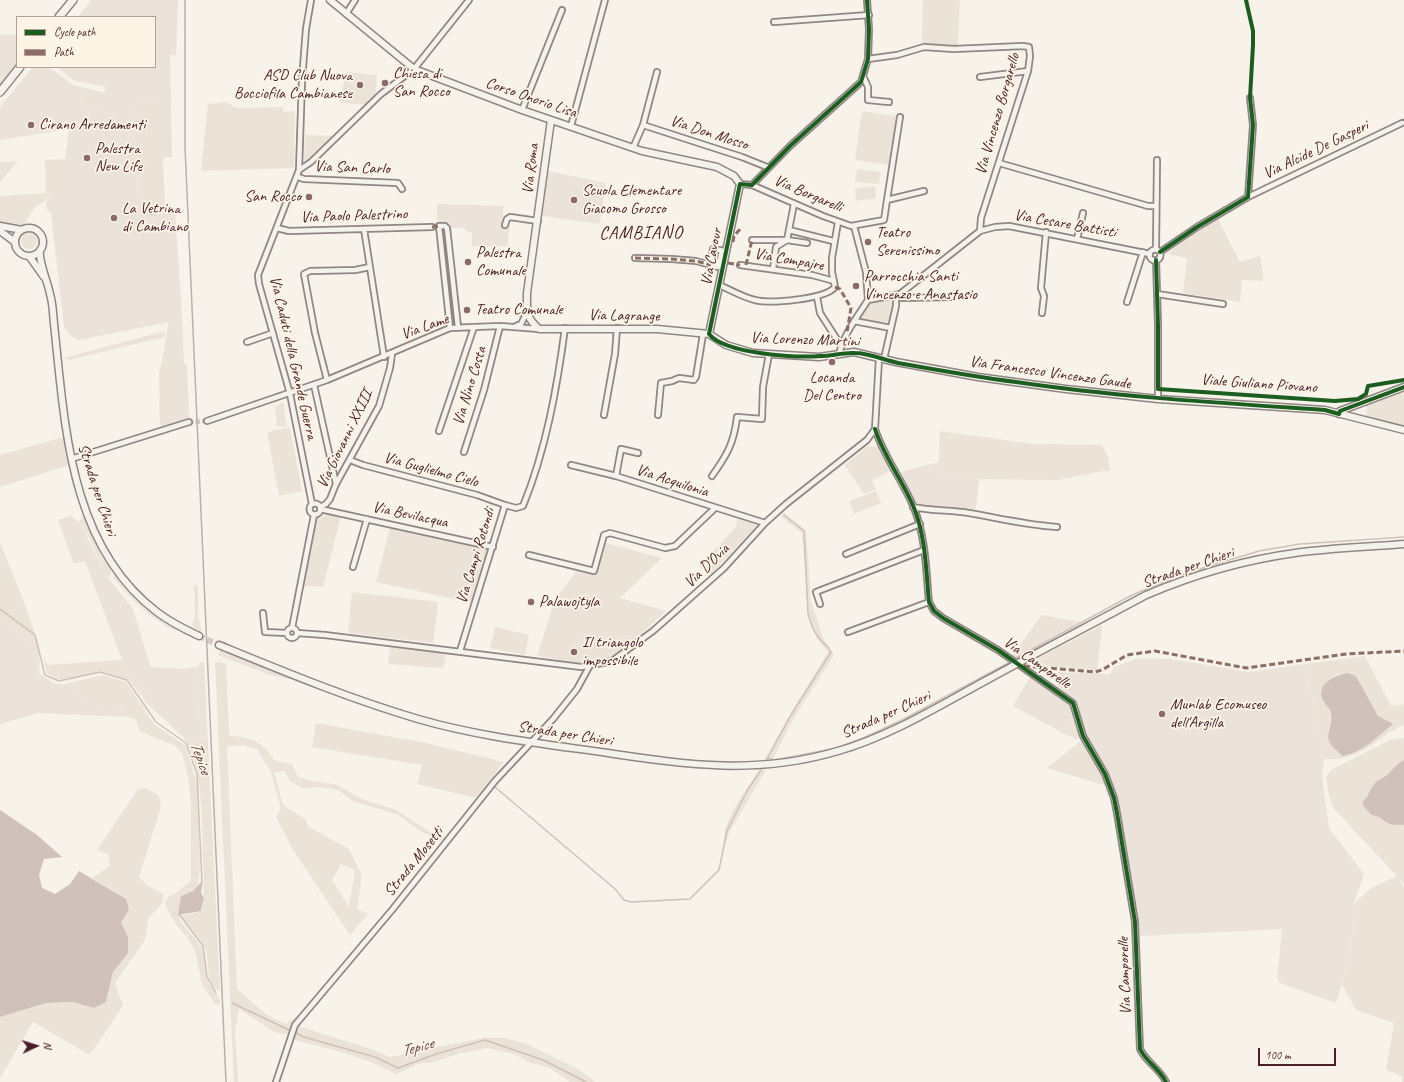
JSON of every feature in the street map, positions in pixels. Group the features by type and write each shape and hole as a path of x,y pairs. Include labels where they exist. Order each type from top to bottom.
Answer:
{"main road":[{"path":"61,16 71,1"},
{"name":"Corso Onorio Lisa","path":"333,1 346,14 414,69 522,110 633,148 657,155 717,167 734,176 740,184"},
{"path":"0,92 19,68"},
{"name":"Via Roma","path":"527,312 527,293 551,120"},
{"name":"Via Cavour","path":"706,334 719,285 723,251 740,184"},
{"path":"0,226 22,230 32,229 38,233 42,243 40,250 35,255 29,256 18,250 15,242 0,231"},
{"path":"15,242 17,235 22,230"},
{"name":"Strada per Chieri","path":"40,250 40,258 48,283 53,314 65,421 71,459 92,526 103,549 116,570 141,598 174,624 199,636"},
{"name":"Strada per Chieri","path":"29,256 48,283"},
{"path":"527,312 531,322 539,329"},
{"name":"Via Lagrange","path":"539,329 657,329 706,334"},
{"name":"Via Lorenzo Martini","path":"706,334 738,349 769,354 819,356 854,352 882,359"},
{"name":"Via Francesco Vincenzo Gaude","path":"882,359 1015,382 1158,399 1325,410 1404,430"},
{"path":"1339,414 1340,411 1404,387"},
{"name":"Strada per Chieri","path":"219,645 316,685 413,717 464,730 532,742 687,765 727,767 788,762 837,752 887,733 1146,595 1172,584 1233,566 1289,554 1404,544"}],"street":[{"name":"Via Caduti della Grande Guerra","path":"311,0 306,29 302,80 298,177 258,275 259,284 290,394 312,504"},
{"path":"346,14 355,0"},
{"path":"299,170 311,162 381,94 414,69 469,0"},
{"path":"571,126 605,0"},
{"path":"752,185 767,167 864,78 868,59 869,15 867,0"},
{"path":"522,110 562,10"},
{"path":"774,22 869,15"},
{"name":"Via Vincenzo Borgarello","path":"868,59 897,56 924,47 954,49 1027,45 1030,50 1028,71 981,218 980,231"},
{"path":"980,77 1028,71"},
{"path":"633,148 643,125 657,72"},
{"path":"864,78 868,86 868,100 889,102"},
{"path":"1248,196 1254,125 1250,98"},
{"path":"840,354 842,344 854,321 868,300 866,272 854,226 884,220 900,117"},
{"name":"Via Alcide De Gasperi","path":"1158,251 1248,196 1402,123"},
{"name":"Via Don Mosso","path":"643,125 714,147 767,167"},
{"path":"1157,160 1156,206 1158,251 1160,257 1156,260 1158,399"},
{"path":"999,164 1148,206 1156,206"},
{"name":"Via San Carlo","path":"298,177 304,179 398,182 402,189"},
{"name":"Via Borgarelli","path":"740,184 752,185 838,222 854,226"},
{"path":"887,200 924,191"},
{"path":"773,269 776,247 787,240 794,204"},
{"path":"1077,239 1083,213"},
{"path":"505,225 507,219 510,217 538,221"},
{"path":"719,285 744,297 757,301 774,302 817,296 832,291 835,287 832,272 833,241 838,222"},
{"path":"450,328 438,226 445,226 447,228 458,328"},
{"name":"Via Cesare Battisti","path":"898,295 980,231 995,227 1009,226 1046,232 1150,254"},
{"name":"Via Paolo Palestrino","path":"277,228 289,231 432,227"},
{"path":"364,229 384,357"},
{"path":"789,230 833,241"},
{"path":"1042,313 1044,296 1041,288 1046,232"},
{"path":"752,240 787,240 807,243"},
{"path":"711,265 714,249 723,251"},
{"path":"1156,260 1151,259 1150,254 1152,250 1158,251"},
{"path":"1127,302 1143,252"},
{"path":"635,258 696,261 720,267"},
{"name":"Via Compajre","path":"740,265 812,275 834,281"},
{"path":"327,380 315,333 304,274 310,271 355,270 370,267"},
{"path":"1157,294 1223,304"},
{"path":"868,300 898,295 902,298 952,297"},
{"path":"848,632 930,602 920,524 913,507 880,443 875,429 882,359 892,328 898,295"},
{"path":"817,296 820,313 838,342 842,344"},
{"path":"512,328 521,324 527,312"},
{"path":"854,321 892,328"},
{"name":"Via Lame","path":"207,421 238,409 290,394 314,385 392,354 450,328 500,326 539,329"},
{"name":"Via Nino Costa","path":"464,452 484,390 500,326"},
{"path":"439,430 474,327"},
{"name":"Via Campi Rotondi","path":"460,651 505,505 516,508 523,506 535,475 554,397 565,328"},
{"path":"604,415 615,354 617,328"},
{"path":"247,342 273,332"},
{"path":"658,415 661,383 679,378 694,380 706,334"},
{"name":"Via Giovanni XXIII","path":"320,508 330,499 336,484 379,406 390,368 392,354"},
{"path":"712,476 728,453 735,436 737,417 762,419 763,387 769,354"},
{"path":"314,385 336,484"},
{"path":"71,459 189,422"},
{"name":"Via D'Ovia","path":"460,651 590,667 612,661 653,631 724,568 766,523 801,492 860,448 875,429"},
{"path":"616,476 622,450 638,453"},
{"name":"Via Guglielmo Cielo","path":"350,460 362,465 477,495 505,505"},
{"name":"Via Acquilonia","path":"571,466 616,476 766,523"},
{"path":"287,633 288,629 292,628 314,515 318,514 320,508 317,504 312,504 309,510 314,515"},
{"path":"913,507 967,513 1029,525 1057,527"},
{"name":"Via Bevilacqua","path":"320,508 493,547"},
{"path":"529,555 594,571 604,535 610,533 665,548 675,546 715,508"},
{"path":"354,567 367,519"},
{"path":"846,554 920,524"},
{"path":"820,604 816,592 924,550"},
{"name":"Via Camporelle","path":"930,602 934,612 998,650 1073,703 1083,736 1104,774 1114,798 1135,922 1140,1049 1144,1057 1160,1073 1166,1082"},
{"path":"263,613 265,632 287,633 292,639 295,638 297,634"},
{"path":"292,628 297,634 325,635 460,651"},
{"name":"Strada Mosetti","path":"276,1082 295,1025 396,905 495,781 532,742 576,689 590,667"}],"shaded area":[{"name":"La Vetrina di Cambiano","path":"91,0 178,0 176,55 170,55 171,102 132,103 138,212 175,210 182,314 174,321 79,340 72,337 64,327 51,214 46,208 47,201 55,193 67,188 67,160 65,159 69,129 0,140 0,107 32,68 50,68 73,85 80,87 81,107 106,105 105,87 73,80 58,68 156,68 156,16 79,16"},
{"path":"923,0 960,0 958,45 926,46 922,42"},
{"path":"0,34 16,35 16,68 0,90"},
{"name":"ASD Club Nuova Bocciofila Cambianese","path":"347,72 377,75 376,94 366,105 339,102"},
{"path":"80,87 106,93 106,105 81,107"},
{"path":"171,102 172,157 163,158 165,210 138,212 132,103"},
{"path":"226,102 236,108 283,107 283,112 295,111 294,168 201,171 208,104"},
{"path":"862,111 896,116 889,165 855,160"},
{"path":"305,135 333,136 306,162 304,160"},
{"path":"67,159 67,188 36,207 23,226 17,227 0,223 0,196 46,193 45,160"},
{"path":"0,160 1,162 18,161 0,182"},
{"path":"857,169 881,172 879,184 855,182"},
{"name":"Scuola Elementare Giacomo Grosso","path":"548,171 606,183 600,224 542,216"},
{"path":"875,186 876,198 856,201 855,189"},
{"path":"437,204 503,206 503,224 510,225 507,246 472,247 472,232 468,232 463,228 451,228 450,223 437,223"},
{"path":"1217,217 1240,262 1260,256 1263,281 1242,280 1240,302 1183,293 1187,258 1168,254 1186,237"},
{"path":"29,233 35,235 37,241 35,247 29,249 23,247 21,241 23,235"},
{"path":"895,298 891,327 857,321 869,302"},
{"path":"182,314 184,364 187,364 189,419 162,428 160,423 159,372 165,347 168,322 174,321"},
{"path":"165,331 164,337 69,360 64,358"},
{"path":"1404,390 1404,427 1366,416 1367,403"},
{"path":"283,402 287,427 277,426 275,407"},
{"path":"290,427 302,491 279,496 267,432"},
{"path":"940,431 1033,444 1102,445 1108,457 1110,471 1058,480 979,479 938,475"},
{"path":"64,437 69,465 0,487 0,455"},
{"path":"868,446 878,447 890,471 872,480 876,489 864,494 845,465"},
{"path":"939,462 938,475 979,479 976,509 932,508 915,502 901,472"},
{"path":"876,491 881,503 854,514 849,501"},
{"path":"784,513 806,530 811,601 823,638 834,655 792,721 772,761 764,760 828,652 821,644 811,626 808,615 802,533 780,516"},
{"path":"328,514 341,516 323,587 303,586 316,520"},
{"path":"71,516 81,524 106,575 133,609 150,665 152,667 184,669 197,667 201,741 184,738 145,702 143,698 148,694 137,680 128,676 85,561 74,564 58,520"},
{"path":"84,516 101,555 111,570 110,578 106,575 90,539 79,521"},
{"path":"737,519 756,526 711,574 699,567 736,527"},
{"path":"390,528 487,550 472,603 376,582"},
{"path":"0,542 32,626 40,660 39,673 32,645 0,618"},
{"path":"606,543 662,558 620,598 666,611 641,635 621,650 600,660 577,662 537,656 555,599 576,572 597,575"},
{"path":"113,573 135,599 180,633 161,623 144,610 113,578"},
{"path":"194,584 198,587 198,615 202,632 191,626 195,616"},
{"path":"352,592 438,602 433,643 348,633"},
{"path":"1042,615 1081,622 1015,658 1011,657"},
{"path":"0,618 32,645 39,673 55,684 64,684 95,706 119,704 129,717 38,713 0,724"},
{"path":"1102,625 1097,670 1033,665 1038,658"},
{"path":"495,627 529,635 525,655 490,648"},
{"path":"390,645 446,654 443,668 388,664"},
{"path":"221,650 294,680 270,675 218,655"},
{"path":"1365,656 1391,706 1404,704 1404,724 1358,753 1337,759 1324,759 1305,664","holes":["1348,673 1356,676 1378,716 1338,749 1331,745 1328,732 1331,715 1328,707 1327,682 1337,674"]},
{"path":"43,657 48,665 122,660 128,676 137,680 148,694 143,698 128,679 100,671 64,680 57,679 47,673"},
{"path":"1139,658 1171,659 1249,672 1305,664 1324,759 1322,777 1329,828 1364,874 1354,904 1351,953 1336,1003 1280,983 1277,979 1282,929 1140,936 1122,824 1115,794 1086,738 1077,700 1057,686 1057,672 1110,674 1114,667"},
{"path":"201,662 204,662 220,991 214,987 209,977 204,946 182,916 202,911 203,903 204,880 199,787 196,768 191,752 184,738 201,741 197,667"},
{"path":"215,662 226,663 229,735 250,739 260,744 270,753 274,760 292,764 298,777 338,785 352,794 370,802 394,809 432,833 446,838 443,841 422,832 399,815 353,801 338,790 321,787 302,788 290,781 285,771 274,772 283,805 304,818 309,827 349,849 362,876 357,909 368,914 350,935 293,850 276,817 281,808 271,772 257,749 243,745 227,746 237,989 267,1015 286,1024 298,1015 289,1035 274,1032 239,1009 235,1031 238,1082 234,1082","holes":["341,864 355,870 349,907 332,880"]},
{"path":"1348,673 1356,676 1378,716 1393,724 1363,748 1356,752 1342,756 1329,741 1328,734 1331,714 1322,698 1321,693 1322,688 1329,680 1339,675"},
{"path":"102,675 126,682 154,724 186,746 197,784 200,868 198,886 193,891 181,896 179,919 202,948 208,983 220,999 220,1005 215,1004 202,984 196,954 189,940 175,923 165,904 169,896 173,895 191,881 191,805 189,781 182,753 174,745 139,731 136,720 129,717 120,704 95,706 64,684"},
{"path":"1030,677 1062,699 1074,710 1061,732 1013,706"},
{"path":"1074,710 1079,729 1077,740 1061,732"},
{"path":"316,723 426,743 504,762 476,798 417,784 422,765 312,747"},
{"path":"1404,738 1404,760 1372,786 1367,798 1363,801 1363,805 1371,815 1380,816 1388,823 1404,825 1404,884 1399,879 1404,888 1404,1082 1402,1082 1402,1076 1386,1070 1394,1023 1356,1010 1342,984 1351,953 1354,904 1371,888 1397,876 1334,809 1329,796 1326,777 1331,770 1390,740"},
{"path":"1082,740 1101,771 1107,786 1047,768"},
{"path":"1404,760 1404,825 1390,824 1385,822 1380,817 1371,815 1363,805 1363,801 1367,798 1372,786 1376,782 1387,775"},
{"path":"759,770 766,770 730,831 724,847 726,826 730,816"},
{"path":"146,788 159,796 161,807 139,877 147,885 163,894 163,902 148,919 145,940 115,983 123,1006 90,1055 33,1022 0,1078 0,1017 46,1003 73,1002 94,1008 106,1002 113,972 128,953 128,937 121,922 126,899 92,878 110,866 108,854 97,850 138,789"},
{"path":"0,810 37,835 62,857 44,859 39,875 42,888 55,894 70,884 79,871 126,899 129,910 121,922 128,937 128,953 113,972 106,1002 94,1008 73,1002 46,1003 0,1017"},
{"path":"203,880 201,893 204,898 201,911 178,915 181,896 193,891"},
{"path":"298,1026 371,1049 390,1057 483,1038 505,1038 527,1044 580,1070 595,1082 570,1082 550,1068 529,1062 514,1054 488,1048 461,1053 431,1063 421,1063 396,1074 359,1058 294,1040"}],"waterway":[{"path":"766,761 791,715 831,652 816,634 808,613 804,531 784,515"},
{"path":"1016,658 1132,595 1180,575 1259,551 1300,544 1404,537"},
{"name":"Tepice","path":"0,609 35,635 45,675 59,681 100,672 127,680 156,722 186,743 197,774 202,882"},
{"path":"768,758 774,760 837,748 863,738 904,719 1008,663"},
{"path":"495,787 615,889 624,900 631,902 690,899 719,870 727,831 748,789 761,770"},
{"name":"Tepice","path":"179,914 203,946 207,977 216,993"},
{"name":"Tepice","path":"232,1003 304,1037 375,1057 398,1068 436,1054 485,1040 543,1060 586,1082"}],"tunnel":[{"path":"189,422 207,421"},
{"path":"199,636 219,645"}],"railway":[{"path":"185,0 185,147 226,1082"}],"marked path":[{"path":"432,227 439,226"},
{"path":"733,242 734,236 742,227"},
{"path":"746,265 752,240"},
{"path":"635,258 696,261 711,265"},
{"path":"728,263 740,265"},
{"path":"835,287 840,289 851,308 847,332"},
{"path":"1024,666 1095,672 1102,670 1127,655 1155,651 1246,668 1346,654 1404,651"}],"cycle path":[{"path":"867,0 869,29 868,59 861,82 790,146 752,185 740,184 709,334 717,341 745,350 779,355 825,356 860,353 898,363 986,378 1093,392 1325,410 1339,414 1340,411 1404,387"},
{"path":"1160,252 1197,227 1248,197 1253,125 1250,98 1253,31 1246,0"},
{"name":"Viale Giuliano Piovano","path":"1156,260 1158,389 1335,401 1358,399 1366,394 1368,386 1404,380"},
{"path":"875,429 883,449 910,498 918,519 925,555 929,602 934,611 943,618 998,650 1073,703 1083,736 1105,774 1114,798 1135,922 1140,1049 1166,1082"}],"place":[{"name":"Chiesa di San Rocco","path":"385,83"},
{"name":"ASD Club Nuova Bocciofila Cambianese","path":"360,85"},
{"name":"Cirano Arredamenti","path":"31,125"},
{"name":"Palestra New Life","path":"87,158"},
{"name":"San Rocco","path":"309,197"},
{"name":"Scuola Elementare Giacomo Grosso","path":"574,200"},
{"name":"La Vetrina di Cambiano","path":"114,218"},
{"name":"Teatro Serenissimo","path":"868,242"},
{"name":"Palestra Comunale","path":"468,262"},
{"name":"Parrocchia Santi Vincenzo e Anastasio","path":"856,286"},
{"name":"Teatro Comunale","path":"467,310"},
{"name":"Locanda Del Centro","path":"832,362"},
{"name":"Palawojtyla","path":"531,602"},
{"name":"Il triangolo impossibile","path":"574,652"},
{"name":"Munlab Ecomuseo dell'Argilla","path":"1162,714"}],"district":[{"name":"CAMBIANO","path":"641,233"}]}
